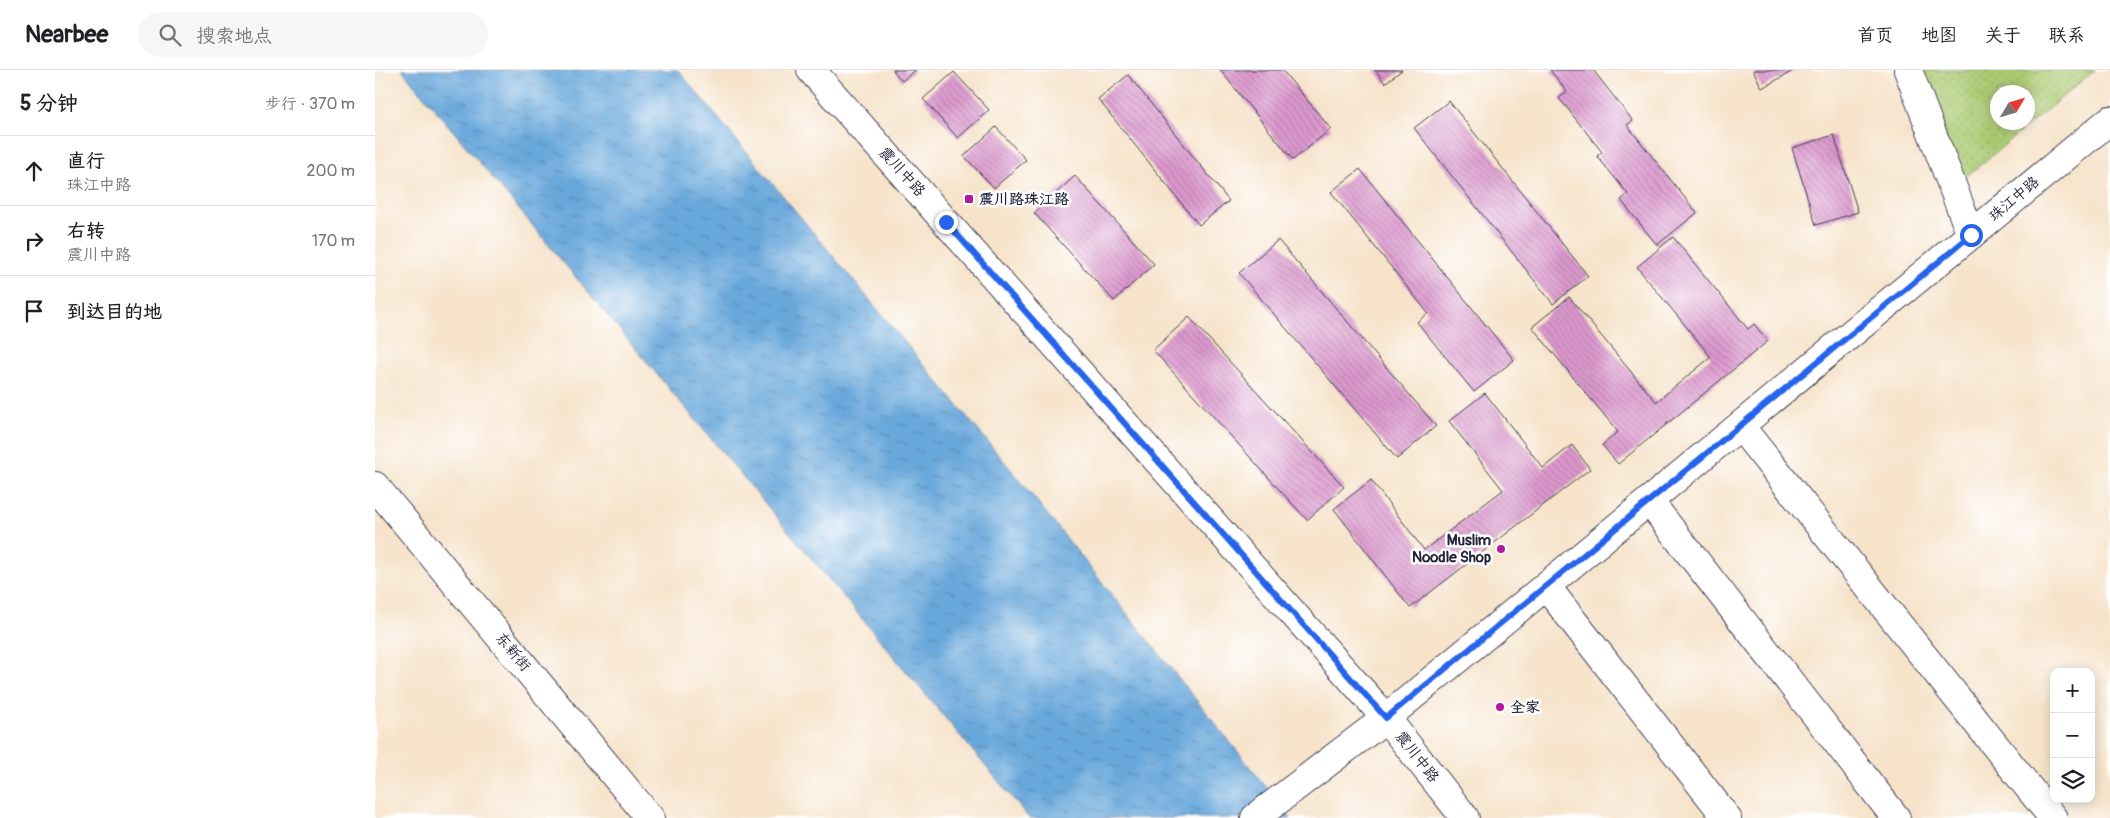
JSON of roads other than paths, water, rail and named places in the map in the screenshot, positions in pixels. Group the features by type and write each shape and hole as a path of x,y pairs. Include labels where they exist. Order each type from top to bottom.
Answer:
{"street":[{"name":"震川中路","path":"811,70 1386,718 1465,818"},
{"path":"1908,70 1971,235"},
{"name":"珠江中路","path":"1255,818 1386,718 2110,120"},
{"path":"1740,426 2053,818"},
{"name":"东新街","path":"375,486 650,818"},
{"path":"1649,501 1896,818"},
{"path":"1546,586 1727,818"}],"water":[{"path":"402,70 678,70 1023,484 1291,818 1029,818"}],"place":[{"name":"震川路珠江路","path":"969,199"},
{"name":"Muslim Noodle Shop","path":"1501,549"},
{"name":"全家","path":"1500,707"}]}
